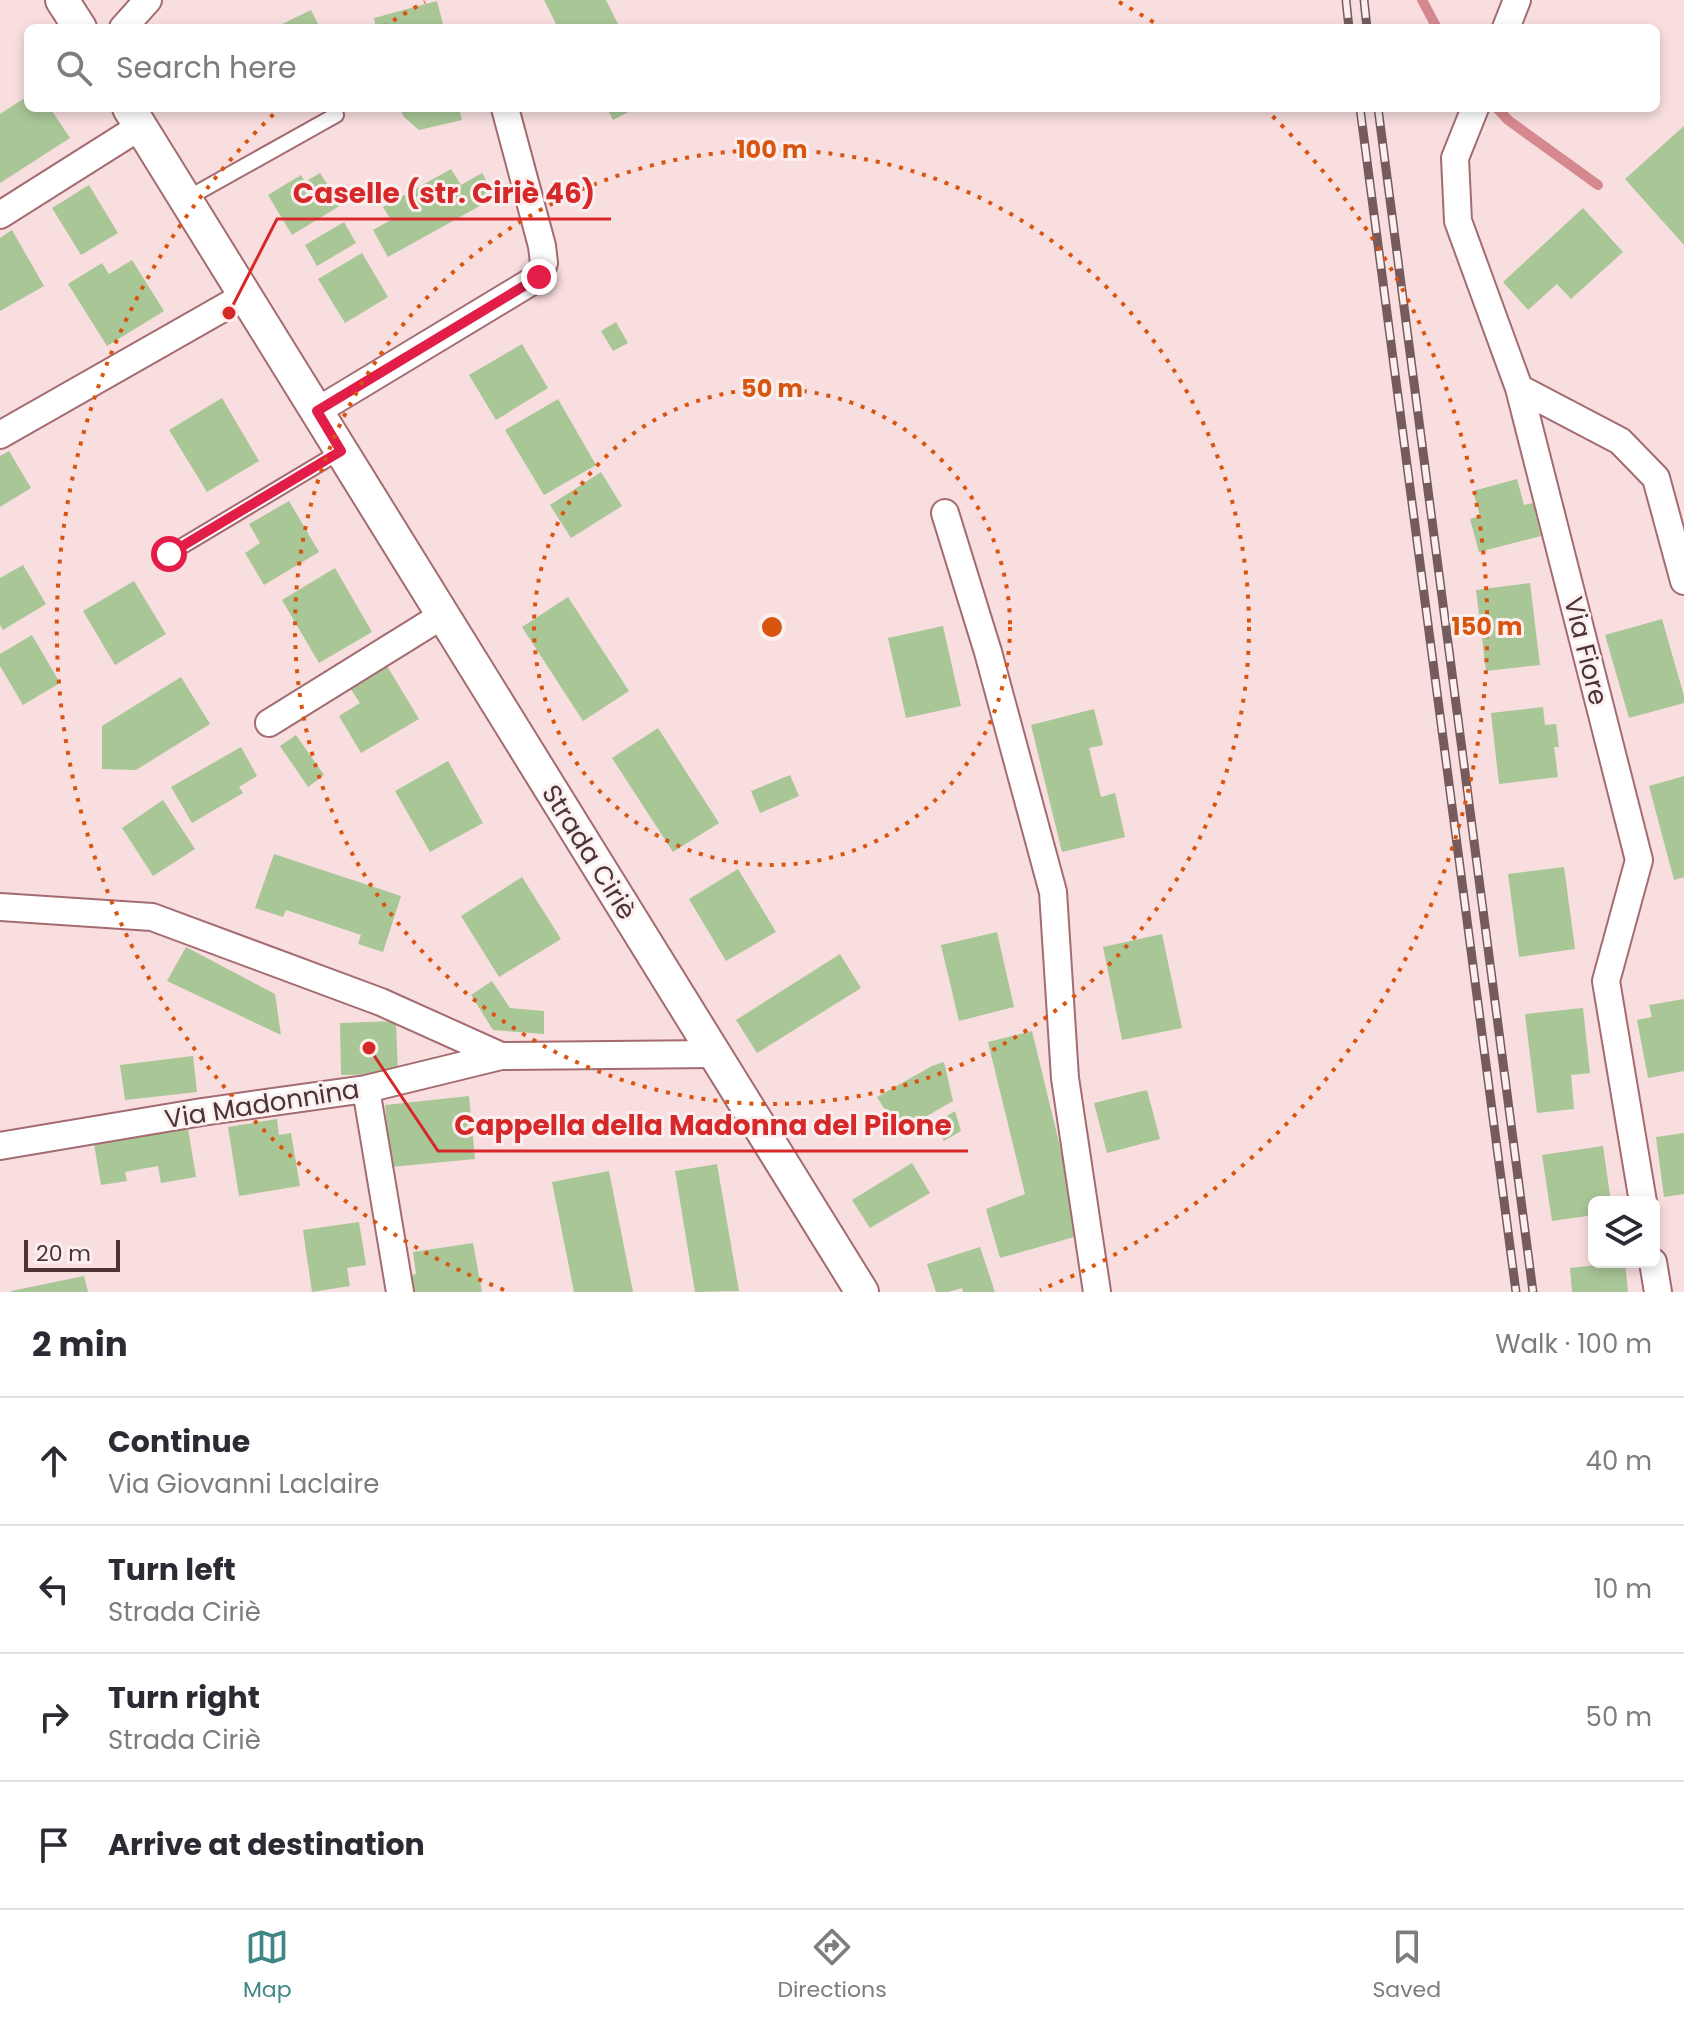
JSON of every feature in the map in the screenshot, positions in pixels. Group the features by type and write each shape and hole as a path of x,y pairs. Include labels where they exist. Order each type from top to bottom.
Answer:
{"street":[{"path":"62,0 77,24"},
{"path":"127,24 148,0"},
{"path":"1508,24 1517,0"},
{"path":"317,411 539,277 544,263 542,246 506,112"},
{"name":"Via Fiore","path":"1473,112 1455,158 1458,221 1519,388 1639,860 1606,981 1642,1196"},
{"path":"0,215 135,117"},
{"name":"Strada Ciriè","path":"135,117 862,1292"},
{"path":"0,435 246,295"},
{"path":"1519,388 1620,441 1656,478 1684,581"},
{"path":"945,513 988,652 1053,892 1065,1078 1097,1292"},
{"path":"269,723 443,615"},
{"path":"0,907 152,917 381,1002 501,1056"},
{"name":"Via Madonnina","path":"0,1146 202,1112 366,1089 501,1056 714,1054"},
{"path":"366,1089 400,1292"},
{"path":"1654,1268 1658,1292"}],"lane":[{"path":"186,199 336,115"},
{"path":"169,554 341,451"}],"building":[{"path":"544,0 606,0 618,24 556,24"},
{"path":"437,1 443,24 375,24 374,18"},
{"path":"311,10 318,24 282,24"},
{"path":"24,99 24,112 53,112 70,138 0,183 0,114"},
{"path":"402,112 460,112 462,120 419,130"},
{"path":"609,112 628,112 613,120"},
{"path":"1684,126 1684,245 1625,179"},
{"path":"451,169 461,185 482,173 496,197 388,257 373,230 391,220 383,207"},
{"path":"320,173 341,205 292,235 268,195 301,175 305,182"},
{"path":"89,185 118,233 81,255 52,208"},
{"path":"1583,208 1623,252 1571,299 1557,284 1528,310 1503,282"},
{"path":"344,222 356,243 317,266 305,245"},
{"path":"12,230 44,286 0,311 0,238"},
{"path":"362,253 388,297 345,323 318,279"},
{"path":"132,260 164,311 107,346 68,284 102,263 109,274"},
{"path":"616,322 628,343 613,351 601,331"},
{"path":"522,344 548,388 496,420 469,375"},
{"path":"222,398 259,461 207,492 169,430"},
{"path":"558,399 596,465 544,495 505,430"},
{"path":"9,451 31,488 0,507 0,456"},
{"path":"601,472 622,506 571,538 550,505"},
{"path":"1517,479 1524,505 1533,503 1541,536 1479,552 1470,519 1480,516 1473,491"},
{"path":"289,501 319,552 264,585 245,553 260,543 249,524"},
{"path":"23,565 46,604 3,630 0,625 0,578"},
{"path":"335,568 372,632 319,663 282,600"},
{"path":"134,581 166,634 115,665 83,611"},
{"path":"1530,583 1540,665 1486,671 1476,590"},
{"path":"568,597 629,691 583,721 522,627"},
{"path":"1662,619 1684,703 1629,718 1605,635"},
{"path":"943,626 961,706 906,718 888,638"},
{"path":"32,635 60,683 23,705 0,666 0,654"},
{"path":"387,666 419,719 361,753 339,716 360,703 350,688"},
{"path":"181,677 210,724 136,770 102,769 102,726"},
{"path":"1543,707 1545,725 1556,724 1559,747 1554,747 1558,777 1499,784 1491,713"},
{"path":"1094,709 1103,745 1089,748 1101,797 1115,793 1125,837 1062,852 1031,725"},
{"path":"658,728 719,823 673,852 612,758"},
{"path":"296,735 324,775 308,787 280,746"},
{"path":"241,747 257,776 239,787 243,793 192,823 171,787"},
{"path":"448,761 483,823 430,852 395,791"},
{"path":"790,775 799,796 760,813 751,791"},
{"path":"1684,776 1684,877 1674,880 1649,786"},
{"path":"163,800 195,849 153,876 122,828"},
{"path":"274,854 401,896 383,952 358,944 361,935 286,910 283,917 255,908"},
{"path":"1564,867 1575,949 1519,957 1508,874"},
{"path":"738,869 776,932 726,961 689,899"},
{"path":"522,877 561,939 499,977 461,916"},
{"path":"997,932 1014,1007 959,1021 941,945"},
{"path":"1162,934 1182,1028 1122,1040 1103,947"},
{"path":"186,947 275,994 281,1035 167,981"},
{"path":"840,954 861,988 757,1053 736,1020"},
{"path":"492,981 510,1008 544,1011 544,1034 493,1030 471,995"},
{"path":"1684,999 1684,1071 1648,1078 1637,1020 1652,1017 1649,1005"},
{"path":"1583,1008 1590,1073 1571,1075 1574,1109 1537,1113 1525,1014"},
{"path":"396,1021 398,1074 341,1075 340,1023"},
{"path":"1032,1031 1069,1184 1085,1234 1000,1258 986,1209 1025,1194 988,1042"},
{"path":"193,1056 197,1092 125,1100 120,1065"},
{"path":"944,1062 953,1101 899,1132 877,1097"},
{"path":"1147,1090 1160,1139 1107,1153 1094,1103"},
{"path":"469,1096 475,1159 391,1167 385,1105"},
{"path":"955,1111 961,1131 944,1141 936,1123"},
{"path":"277,1119 279,1135 291,1133 300,1186 239,1196 228,1127"},
{"path":"187,1123 196,1177 161,1183 158,1166 125,1172 127,1181 101,1185 93,1138"},
{"path":"1684,1133 1684,1194 1664,1197 1656,1137"},
{"path":"1603,1146 1610,1196 1588,1196 1588,1216 1552,1221 1542,1155"},
{"path":"912,1163 930,1193 870,1228 852,1200"},
{"path":"717,1164 739,1291 695,1292 675,1171"},
{"path":"609,1171 633,1292 574,1292 552,1182"},
{"path":"359,1222 366,1265 347,1268 350,1286 312,1292 303,1230"},
{"path":"473,1243 482,1292 413,1292 411,1275 416,1274 413,1252"},
{"path":"980,1247 995,1292 963,1292 962,1288 936,1292 927,1264"},
{"path":"1570,1268 1626,1268 1628,1292 1572,1292"},
{"path":"84,1276 88,1292 11,1292 11,1291"}],"waterway":[{"path":"1422,0 1435,24"},
{"path":"1501,112 1598,185"}],"railway":[{"path":"1346,0 1349,24"},
{"path":"1364,0 1367,24"},
{"path":"1361,112 1516,1292"},
{"path":"1379,112 1533,1292"}],"place":[{"name":"Caselle (str. Ciriè 46)","path":"229,313"},
{"name":"Cappella della Madonna del Pilone","path":"369,1048"}],"route":[{"path":"169,554 341,451 317,411 539,277"}]}
